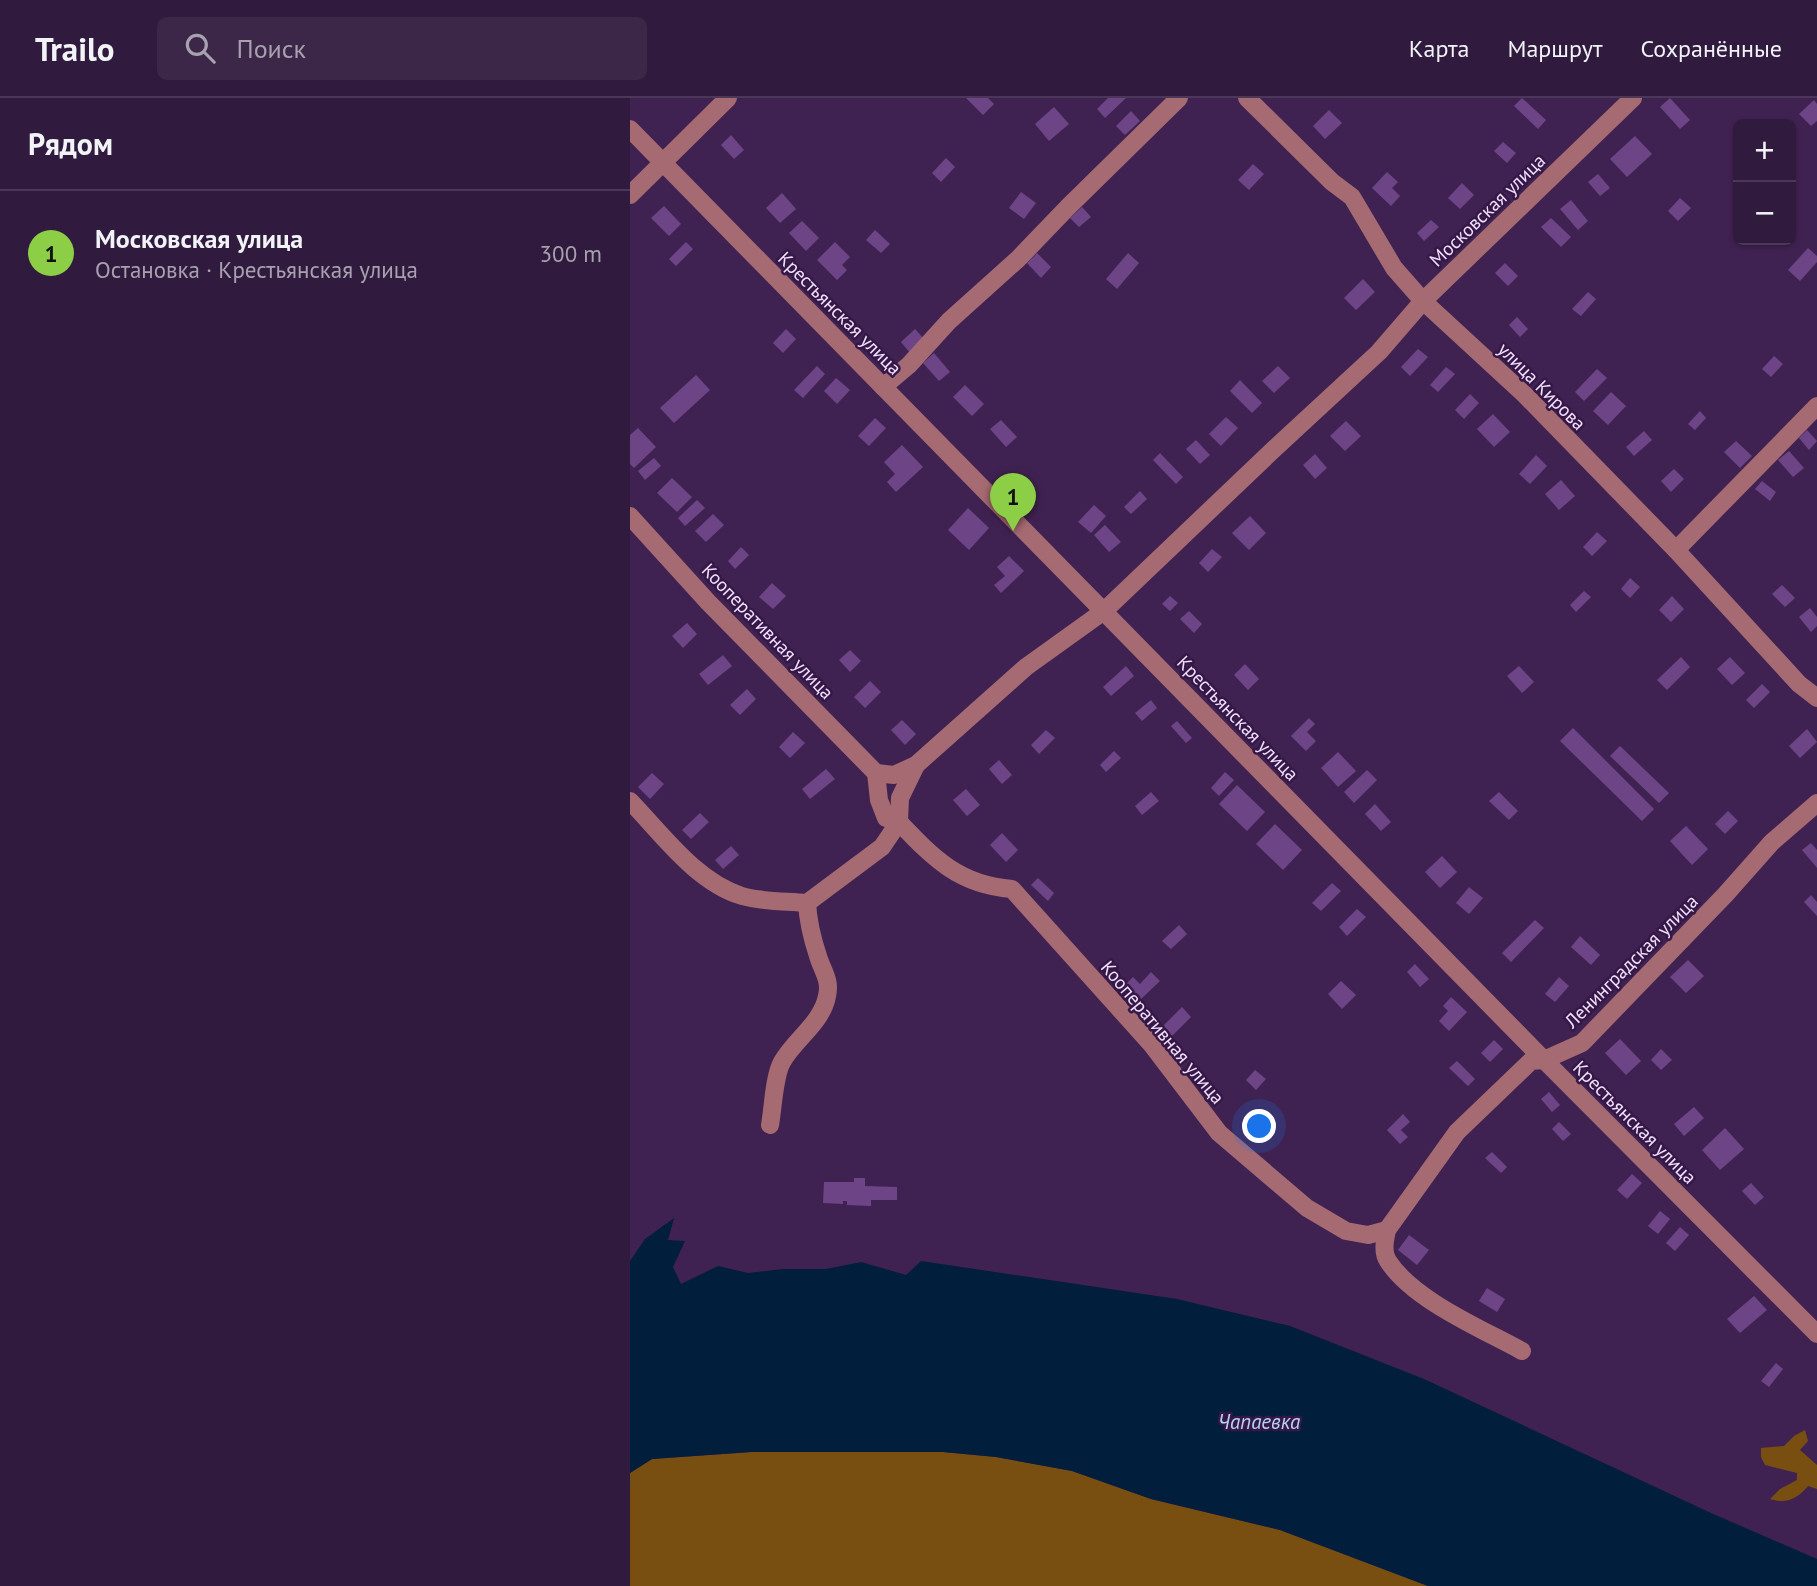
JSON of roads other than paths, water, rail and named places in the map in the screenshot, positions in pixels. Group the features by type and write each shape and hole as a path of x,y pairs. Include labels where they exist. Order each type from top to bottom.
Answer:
{"street":[{"path":"630,195 728,98"},
{"path":"883,387 909,365 949,321 1018,259 1179,98"},
{"name":"улица Кирова","path":"1247,98 1332,182 1352,197 1394,268 1423,301 1525,395 1676,550 1799,684 1817,698"},
{"name":"Московская улица","path":"876,774 894,775 916,765 1026,667 1104,611 1379,352 1423,301 1633,98"},
{"name":"Крестьянская улица","path":"630,129 1544,1060 1817,1334"},
{"path":"1676,550 1817,406"},
{"name":"Кооперативная улица","path":"630,516 708,602 876,774"},
{"path":"630,801 689,862 716,883 741,895 807,903 882,847 899,821 900,798 916,765"},
{"path":"876,774 879,800 886,818 899,821"},
{"name":"Ленинградская улица","path":"1387,1230 1457,1132 1531,1061 1544,1060 1582,1043 1725,895 1772,842 1817,803"},
{"name":"Кооперативная улица","path":"899,821 930,855 955,873 981,884 1012,889 1152,1045 1219,1133 1307,1208 1346,1231 1368,1235 1387,1230"},
{"path":"770,1125 780,1064 821,1015 828,995 827,975 818,958 808,922 807,903"},
{"path":"1387,1230 1384,1247 1387,1261 1422,1296 1522,1351"}],"water":[{"name":"Чапаевка","path":"674,1218 668,1240 685,1241 673,1267 681,1284 718,1266 748,1273 783,1269 826,1269 861,1262 906,1275 921,1261 1177,1299 1290,1326 1424,1379 1711,1513 1817,1559 1817,1586 1428,1586 1280,1530 1151,1499 1072,1471 996,1457 943,1452 751,1452 652,1459 630,1473 630,1261 645,1239"}],"place":[{"name":"Московская улица","path":"1013,531"}]}
